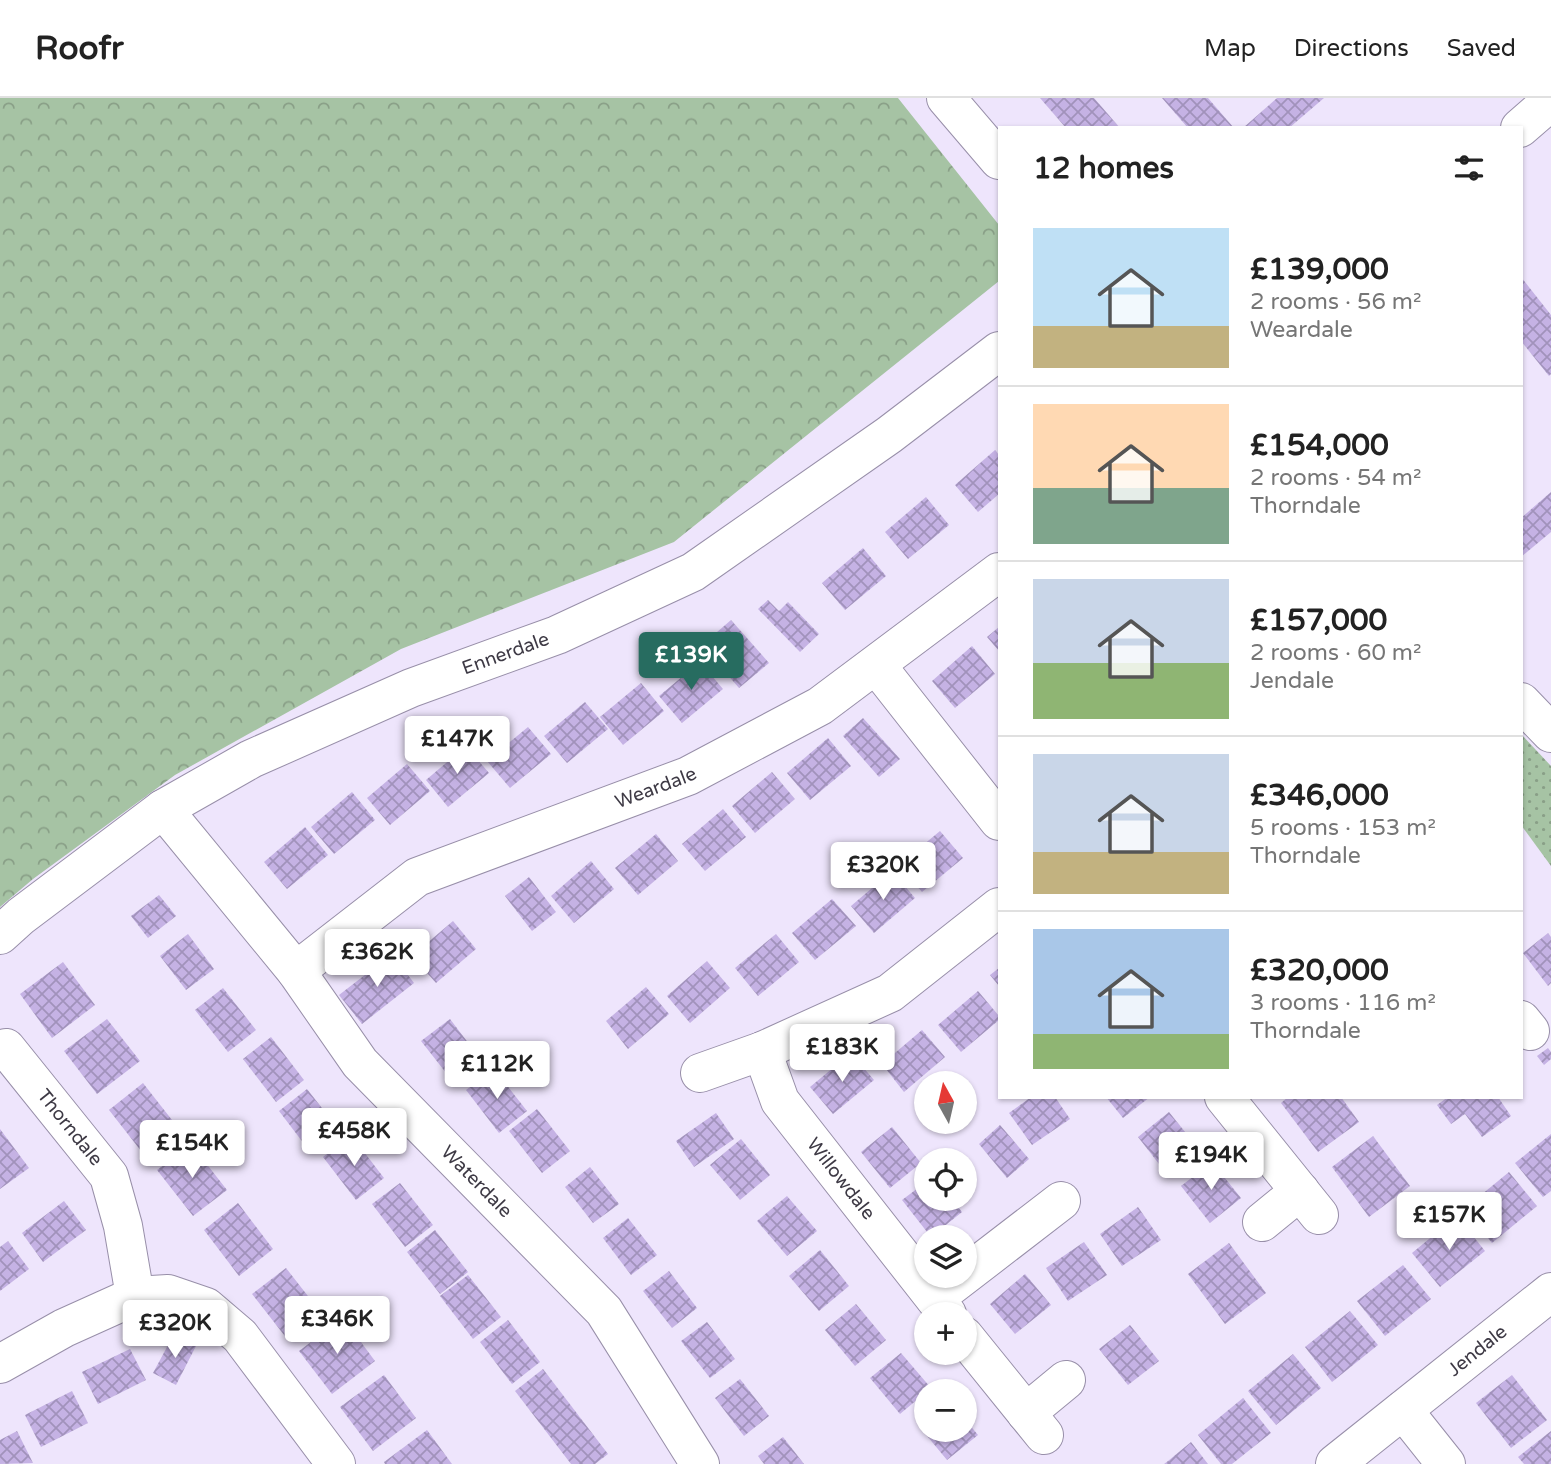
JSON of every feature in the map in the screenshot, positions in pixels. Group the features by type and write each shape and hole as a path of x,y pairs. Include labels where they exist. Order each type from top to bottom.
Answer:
{"street":[{"path":"1522,126 1551,101"},
{"path":"963,104 998,158"},
{"name":"Ennerdale","path":"0,935 21,916 163,809 251,759 398,693 557,635 693,572 889,435 998,352"},
{"name":"Weardale","path":"296,971 417,877 688,776 820,706 877,666 998,573"},
{"path":"877,666 998,820"},
{"path":"1523,704 1551,733"},
{"name":"Waterdale","path":"163,809 296,971 360,1063 604,1311 700,1464"},
{"path":"700,1073 762,1051 890,993 998,908"},
{"name":"Thorndale","path":"6,1048 109,1177 123,1226 135,1296"},
{"name":"Willowdale","path":"762,1051 780,1101 938,1302"},
{"path":"1226,1099 1310,1203 1262,1222"},
{"name":"Willowdale","path":"946,1302 1061,1201"},
{"name":"Jendale","path":"1335,1464 1551,1292"},
{"path":"0,1364 64,1328 135,1296 168,1294 206,1307 240,1336 330,1462"},
{"path":"977,1352 1035,1424 1066,1380"},
{"path":"1403,1410 1446,1464"}],"green space":[{"path":"0,98 898,98 998,224 998,282 674,542 401,649 175,775 33,879 0,907"},
{"path":"1523,736 1551,766 1551,866 1523,828"}],"building":[{"path":"1040,98 1094,98 1118,126 1064,126"},
{"path":"1162,98 1208,98 1232,126 1186,126"},
{"path":"1277,98 1324,98 1291,126 1245,126"},
{"path":"1523,280 1551,315 1549,376 1523,344"},
{"path":"995,450 998,454 998,495 978,512 955,485"},
{"path":"1551,492 1551,532 1523,555 1523,516"},
{"path":"926,497 949,525 908,559 885,532"},
{"path":"863,548 886,576 845,610 822,583"},
{"path":"768,600 779,611 788,602 819,634 800,652 758,609"},
{"path":"731,620 769,663 739,688 702,645"},
{"path":"998,628 998,650 987,637"},
{"path":"972,646 995,674 955,708 932,681"},
{"path":"700,662 723,689 682,723 659,696"},
{"path":"641,683 664,711 623,745 600,717"},
{"path":"585,702 608,729 567,763 544,736"},
{"path":"863,718 900,759 879,777 843,736"},
{"path":"528,727 551,754 510,788 487,761"},
{"path":"828,738 851,766 810,800 787,773"},
{"path":"466,746 489,773 448,807 426,780"},
{"path":"407,764 430,791 390,825 367,798"},
{"path":"772,772 795,799 755,833 732,806"},
{"path":"352,792 375,820 334,854 311,827"},
{"path":"723,809 746,837 705,871 682,844"},
{"path":"305,827 328,855 287,889 264,862"},
{"path":"940,831 963,858 922,892 899,865"},
{"path":"656,834 678,861 638,895 615,868"},
{"path":"591,861 614,889 574,923 551,896"},
{"path":"892,871 915,898 874,933 851,906"},
{"path":"529,877 556,912 532,931 505,896"},
{"path":"159,895 176,916 148,938 131,916"},
{"path":"832,899 856,926 815,960 792,933"},
{"path":"453,921 476,949 436,983 412,956"},
{"path":"1548,933 1551,937 1551,983 1548,986 1523,953"},
{"path":"188,934 214,969 186,990 160,956"},
{"path":"776,934 799,962 758,996 735,968"},
{"path":"392,954 414,983 362,1024 339,995"},
{"path":"707,961 730,988 690,1023 667,996"},
{"path":"63,962 95,1005 52,1038 20,994"},
{"path":"998,969 998,985 990,975"},
{"path":"646,987 669,1014 628,1049 606,1021"},
{"path":"223,988 256,1030 228,1052 195,1010"},
{"path":"978,991 998,1015 998,1021 961,1052 938,1025"},
{"path":"107,1019 140,1061 97,1094 64,1051"},
{"path":"450,1019 482,1061 454,1083 421,1041"},
{"path":"922,1030 945,1057 929,1071 914,1071 914,1083 904,1092 882,1064"},
{"path":"271,1037 304,1080 276,1102 243,1059"},
{"path":"1548,1048 1551,1059 1544,1065 1537,1056"},
{"path":"851,1053 874,1080 833,1114 810,1087"},
{"path":"494,1069 527,1111 499,1133 466,1090"},
{"path":"143,1083 179,1129 145,1156 109,1110"},
{"path":"307,1089 340,1131 311,1153 279,1111"},
{"path":"1028,1099 1056,1099 1070,1119 1032,1145 1009,1113"},
{"path":"1108,1099 1147,1099 1123,1118"},
{"path":"1286,1099 1342,1099 1359,1122 1318,1152 1281,1103"},
{"path":"1445,1099 1499,1099 1511,1116 1482,1137 1465,1114 1451,1124 1437,1105"},
{"path":"537,1109 570,1151 542,1173 509,1131"},
{"path":"1169,1112 1198,1148 1166,1173 1138,1137"},
{"path":"716,1113 734,1139 694,1167 676,1141"},
{"path":"1000,1125 1029,1159 1007,1178 979,1144"},
{"path":"892,1127 914,1154 914,1169 890,1188 861,1152"},
{"path":"0,1129 29,1168 0,1189"},
{"path":"1551,1134 1551,1191 1543,1197 1515,1163"},
{"path":"351,1135 384,1178 356,1200 323,1157"},
{"path":"1373,1136 1410,1186 1369,1217 1332,1167"},
{"path":"741,1139 770,1175 740,1200 710,1165"},
{"path":"191,1144 227,1190 193,1216 157,1170"},
{"path":"1212,1162 1241,1198 1210,1223 1181,1186"},
{"path":"590,1167 619,1204 593,1223 565,1187"},
{"path":"1509,1172 1537,1206 1492,1243 1464,1209"},
{"path":"400,1183 433,1225 405,1247 372,1204"},
{"path":"914,1191 914,1211 962,1212 946,1225 922,1225 902,1200"},
{"path":"787,1196 817,1231 787,1256 757,1221"},
{"path":"64,1201 86,1230 43,1262 22,1233"},
{"path":"238,1203 273,1249 239,1276 204,1230"},
{"path":"1138,1207 1161,1240 1122,1266 1100,1234"},
{"path":"1457,1216 1485,1251 1440,1287 1412,1253"},
{"path":"628,1218 657,1255 631,1275 603,1238"},
{"path":"435,1230 468,1272 440,1294 407,1252"},
{"path":"8,1241 29,1269 0,1291 0,1247"},
{"path":"1084,1242 1107,1275 1068,1301 1046,1268"},
{"path":"1229,1243 1266,1293 1225,1324 1188,1274"},
{"path":"820,1250 849,1286 819,1311 789,1276"},
{"path":"1403,1265 1431,1299 1385,1336 1357,1301"},
{"path":"286,1268 322,1314 288,1340 252,1294"},
{"path":"669,1271 697,1308 672,1328 643,1291"},
{"path":"1025,1274 1051,1305 1015,1334 990,1304"},
{"path":"468,1275 501,1317 473,1339 440,1296"},
{"path":"856,1304 886,1340 855,1366 825,1330"},
{"path":"1350,1311 1378,1345 1332,1382 1305,1347"},
{"path":"343,1318 375,1361 332,1394 299,1351"},
{"path":"508,1320 540,1362 512,1384 480,1342"},
{"path":"707,1322 735,1359 710,1378 681,1341"},
{"path":"1130,1325 1159,1361 1128,1385 1099,1349"},
{"path":"174,1334 196,1346 176,1385 153,1373"},
{"path":"130,1349 146,1380 98,1404 82,1372"},
{"path":"901,1353 923,1379 914,1379 914,1402 900,1414 870,1378"},
{"path":"1293,1354 1321,1388 1276,1425 1248,1391"},
{"path":"543,1369 608,1454 595,1464 571,1464 515,1391"},
{"path":"384,1375 416,1418 373,1451 340,1407"},
{"path":"1512,1375 1547,1420 1511,1448 1476,1403"},
{"path":"740,1379 769,1416 744,1436 715,1398"},
{"path":"72,1391 88,1423 41,1447 25,1415"},
{"path":"1243,1398 1271,1433 1232,1464 1221,1464 1198,1435"},
{"path":"427,1430 452,1464 385,1464 384,1462"},
{"path":"17,1431 33,1463 0,1464 0,1440"},
{"path":"1551,1431 1551,1464 1524,1464 1518,1457"},
{"path":"783,1437 804,1464 764,1464 758,1456"},
{"path":"932,1442 969,1442 947,1460"},
{"path":"1191,1442 1208,1464 1164,1464 1168,1461"}]}
